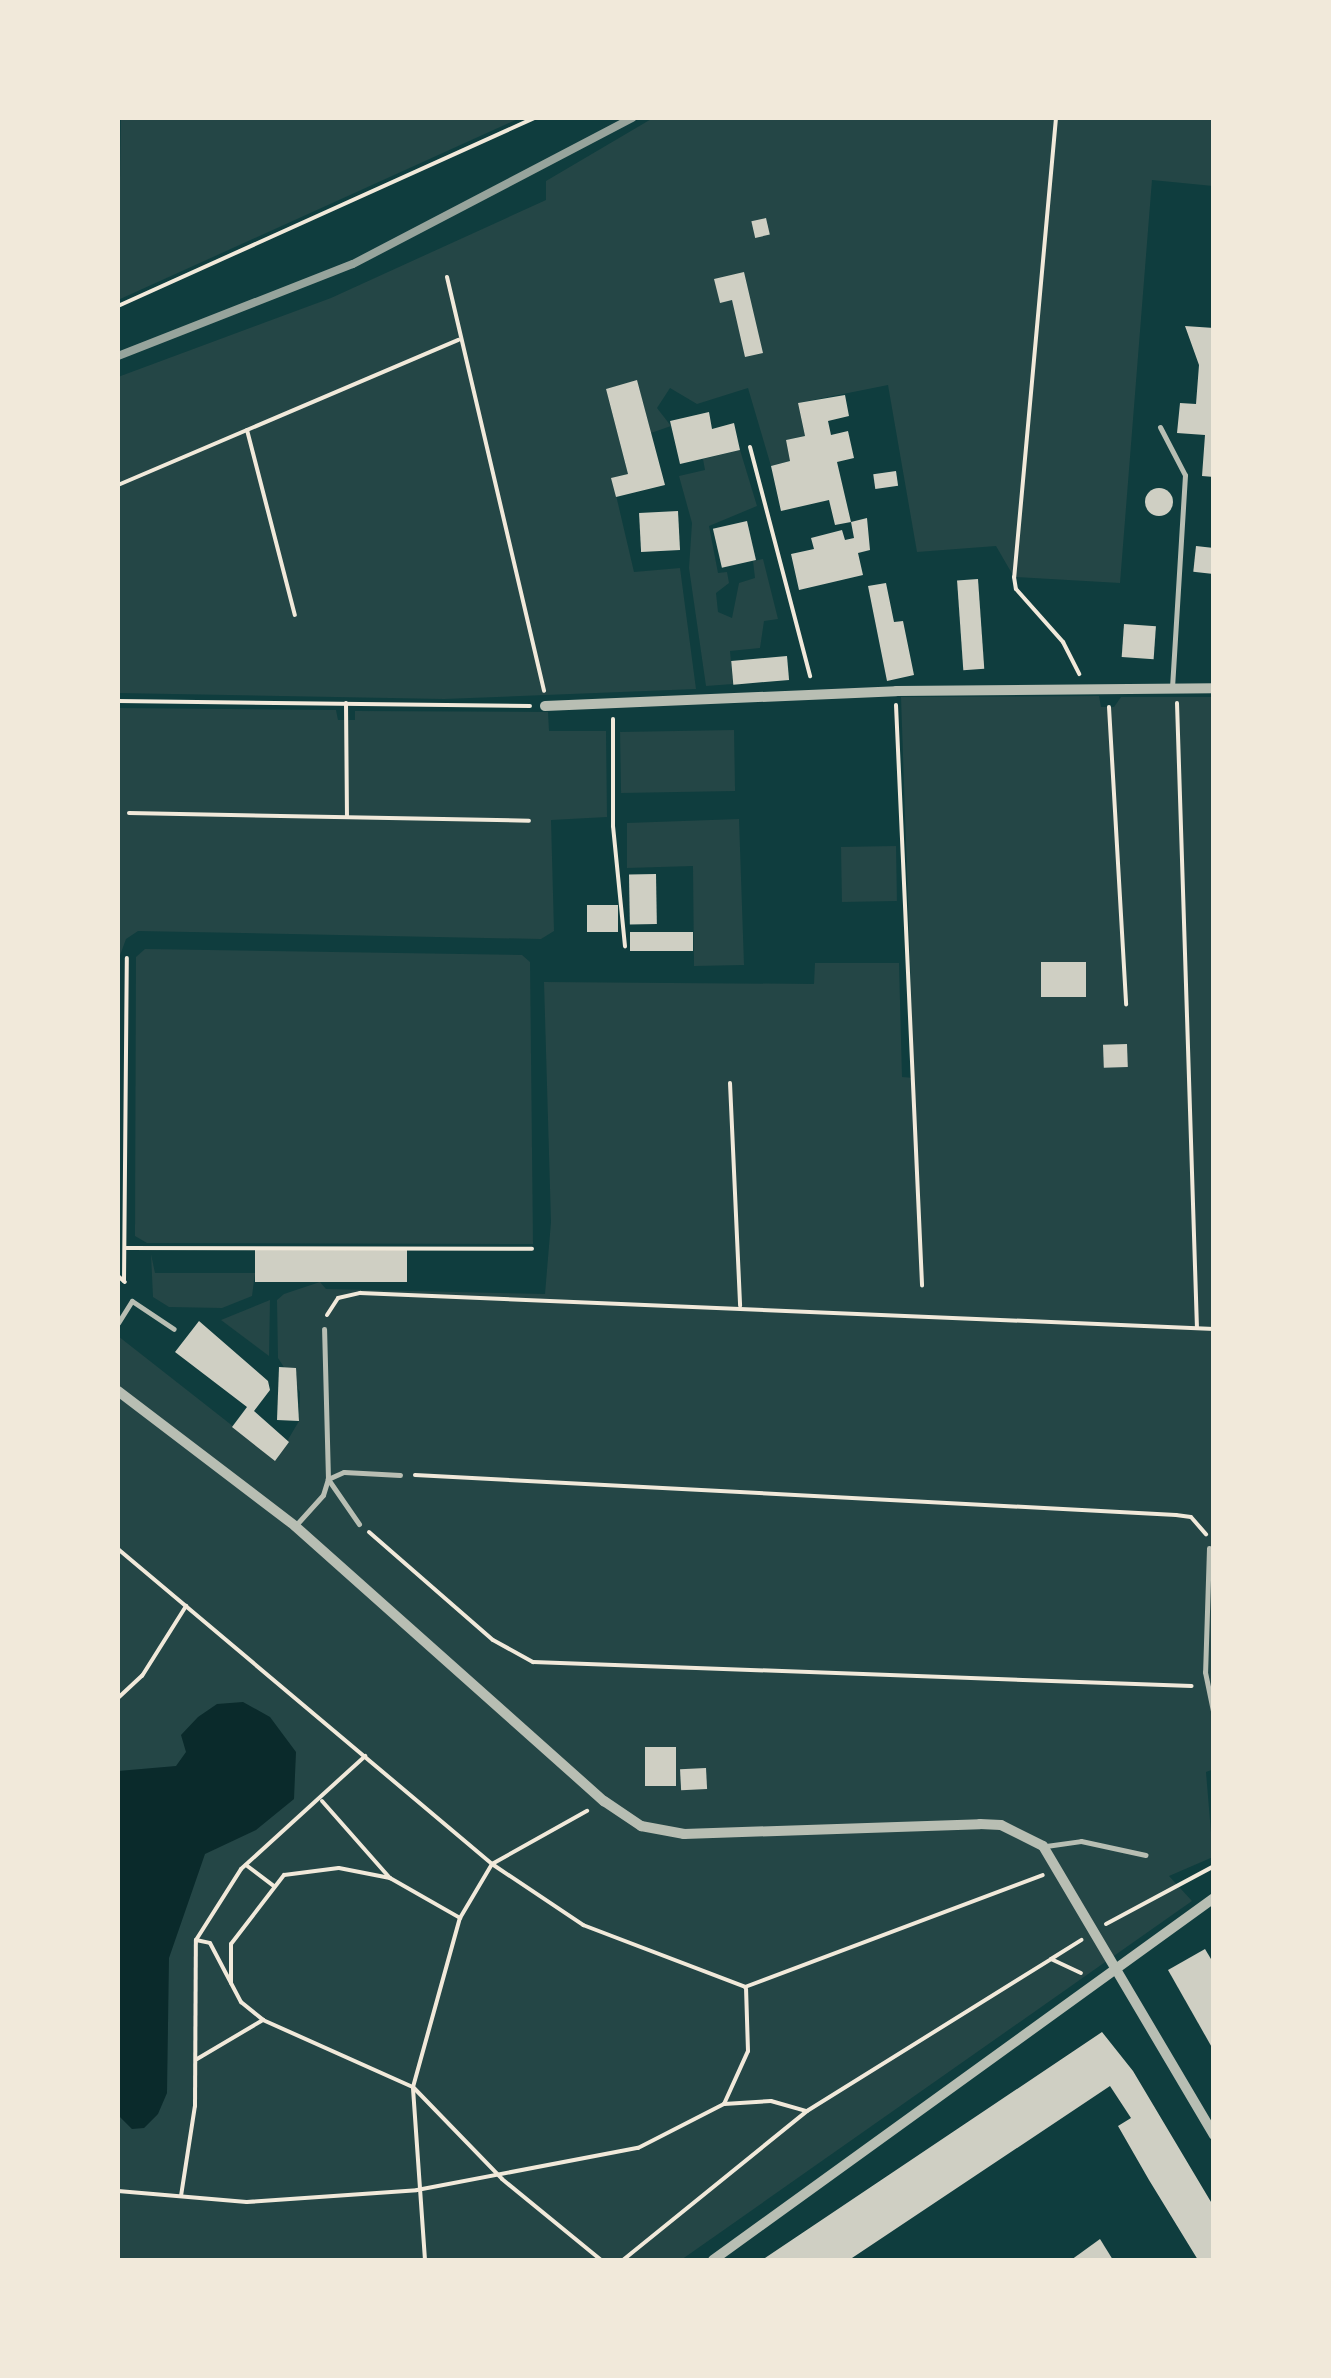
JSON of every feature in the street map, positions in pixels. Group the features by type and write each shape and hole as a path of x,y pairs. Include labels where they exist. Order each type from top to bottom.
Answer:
{"street":[{"path":"544,706 896,691 1214,688"},
{"path":"118,1391 295,1526 604,1801 658,1831 980,1824 1001,1825 1043,1846 1062,1868 1092,1932 1214,2135"},
{"path":"713,2260 1214,1898"}],"lane":[{"path":"1160,427 1185,475 1174,688"},
{"path":"118,1323 132,1301 174,1330"},
{"path":"295,1526 324,1496 328,1479 324,1330"},
{"path":"328,1479 344,1472 400,1475"},
{"path":"328,1479 359,1524"},
{"path":"1208,1548 1207,1686 1214,1716"},
{"path":"1043,1846 1081,1841 1146,1855"}],"path":[{"path":"118,306 534,118"},
{"path":"1056,118 1014,577 1016,590 1062,642 1084,688"},
{"path":"118,701 544,706 447,277"},
{"path":"118,485 460,340"},
{"path":"247,430 295,615"},
{"path":"750,447 815,696"},
{"path":"1106,688 1126,1004"},
{"path":"1174,688 1198,1328"},
{"path":"896,691 922,1286"},
{"path":"346,703 347,817"},
{"path":"614,704 614,826 624,946"},
{"path":"129,813 528,821"},
{"path":"124,1281 126,958"},
{"path":"730,1084 740,1306"},
{"path":"118,1163 125,1163"},
{"path":"125,1248 532,1249"},
{"path":"324,1330 338,1298 360,1293 740,1306 1214,1329"},
{"path":"400,1475 1176,1515 1201,1525 1208,1548"},
{"path":"359,1524 493,1640 533,1662 1207,1686"},
{"path":"118,1549 492,1864 583,1926 746,1987 1062,1868"},
{"path":"118,1698 142,1676 186,1606"},
{"path":"181,2196 197,2059 192,1974 196,1940 246,1865 322,1801 365,1756"},
{"path":"322,1801 390,1878 460,1918"},
{"path":"425,2260 417,2190 413,2087 460,1918 492,1864 604,1801"},
{"path":"246,1865 274,1886"},
{"path":"622,2260 808,2111 1092,1932 1214,1866"},
{"path":"231,1983 230,1944 284,1875 338,1868 390,1878"},
{"path":"196,1940 210,1943 231,1983 263,2020 413,2087 502,2178 601,2260"},
{"path":"1052,1959 1080,1973 1115,1966"},
{"path":"724,2104 748,2051 746,1987"},
{"path":"197,2059 263,2020"},
{"path":"118,2191 247,2202 417,2190 502,2178 638,2148 724,2104 772,2101 808,2111"}],"shaded area":[{"path":"121,118 520,118 118,300"},
{"path":"653,118 1213,118 1213,186 1152,180 1120,583 1014,577 996,546 917,552 888,385 798,403 805,436 786,440 790,461 771,466 748,388 697,404 670,388 657,408 671,426 651,433 637,381 606,389 628,474 612,478 634,572 680,568 696,689 444,699 118,693 118,377 331,298 546,200 546,181"},
{"path":"740,450 757,506 709,526 718,573 727,572 729,583 716,593 718,612 732,618 739,583 755,578 753,561 763,559 778,619 764,621 760,648 730,651 733,684 706,686 689,568 692,523 679,476 705,470 703,459"},
{"path":"1099,696 1101,707 1114,707 1121,697 1213,697 1214,1769 1206,1772 1213,1857 1169,1876 1192,1901 681,2260 118,2260 118,1336 276,1460 299,1421 300,1392 278,1358 277,1300 284,1294 320,1282 326,1289 545,1294 551,1222 544,982 814,984 815,963 899,963 902,1077 914,1078 901,697"},
{"path":"118,708 336,710 338,720 355,720 355,711 548,712 549,731 606,731 607,817 551,820 554,931 541,939 138,931 126,939 119,958 118,1159"},
{"path":"734,730 735,791 621,793 620,732"},
{"path":"739,819 744,965 694,966 693,866 627,868 627,823"},
{"path":"896,846 897,901 842,902 841,847"},
{"path":"145,949 522,955 530,962 533,1244 147,1243 135,1236 136,957"},
{"path":"151,1254 155,1273 255,1273 252,1296 222,1308 169,1307 153,1297"},
{"path":"270,1300 269,1356 221,1320"},
{"path":"243,1702 270,1717 296,1752 294,1799 256,1830 205,1854 169,1958 167,2093 158,2114 144,2128 132,2129 118,2115 118,1771 176,1766 186,1752 181,1735 198,1717 217,1704"}],"building":[{"path":"766,218 770,235 755,238 751,221"},
{"path":"744,272 763,353 745,357 732,300 720,303 714,279"},
{"path":"1185,326 1214,328 1214,477 1202,476 1205,435 1177,433 1180,403 1196,404 1199,365"},
{"path":"637,380 665,485 616,497 611,478 628,474 606,389"},
{"path":"845,395 849,416 828,421 831,435 848,431 854,458 837,462 851,522 835,525 829,500 781,511 771,466 790,461 786,440 805,436 798,403"},
{"path":"709,412 712,429 734,423 740,450 680,464 670,421"},
{"path":"896,471 898,486 875,489 873,474"},
{"path":"1159,488 1169,492 1173,502 1169,512 1159,516 1149,512 1145,502 1149,492"},
{"path":"678,511 680,550 641,552 639,513"},
{"path":"867,518 870,550 858,553 863,575 799,590 791,554 814,549 811,538 842,530 845,540 854,538 851,522"},
{"path":"747,521 756,560 722,568 713,529"},
{"path":"1196,546 1214,548 1211,574 1193,572"},
{"path":"978,579 984,669 963,670 957,580"},
{"path":"886,583 894,622 903,621 914,675 887,681 868,586"},
{"path":"1124,624 1156,626 1154,659 1122,657"},
{"path":"787,656 789,680 733,685 731,661"},
{"path":"629,874 656,874 657,924 630,924"},
{"path":"587,905 618,905 618,932 587,932"},
{"path":"630,932 693,932 693,951 630,951"},
{"path":"1041,962 1086,962 1086,997 1041,997"},
{"path":"1127,1044 1128,1067 1104,1068 1103,1045"},
{"path":"255,1249 407,1249 407,1282 255,1282"},
{"path":"199,1321 268,1381 270,1390 254,1411 289,1442 275,1461 232,1427 247,1407 175,1352"},
{"path":"279,1367 296,1368 299,1421 277,1420"},
{"path":"645,1747 676,1747 676,1786 645,1786"},
{"path":"706,1768 707,1789 681,1790 680,1769"},
{"path":"1205,1949 1214,1964 1214,2051 1168,1970"},
{"path":"1102,2032 1133,2071 1214,2207 1214,2260 1198,2260 1149,2180 1118,2126 1131,2118 1110,2086 849,2260 762,2260"},
{"path":"1100,2239 1113,2260 1071,2260"}],"railway":[{"path":"118,356 353,264 632,118"}]}
